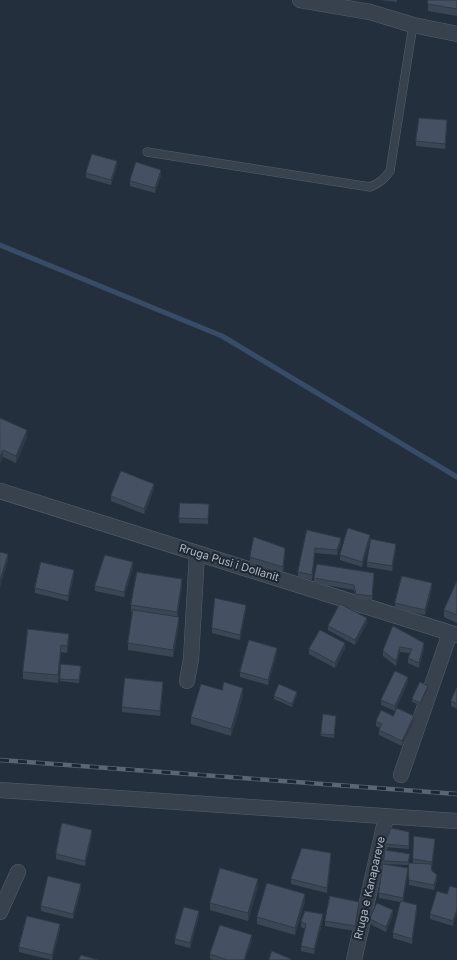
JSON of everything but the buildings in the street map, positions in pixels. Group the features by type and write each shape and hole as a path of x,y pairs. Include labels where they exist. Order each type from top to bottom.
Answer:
{"street":[{"path":"300,0 370,12 413,25 457,34"},
{"name":"Rruga Pusi i Dollanit","path":"0,491 454,634"},
{"path":"187,681 191,659 197,553"},
{"path":"401,775 454,634"},
{"path":"0,790 457,821"},
{"name":"Rruga e Kanapareve","path":"354,960 386,817"},
{"path":"0,912 18,872"}],"lane":[{"path":"147,152 370,187 377,184 385,179 390,171 413,25"}],"waterway":[{"path":"0,245 222,336 457,477"}],"railway":[{"path":"0,760 457,794"}]}
